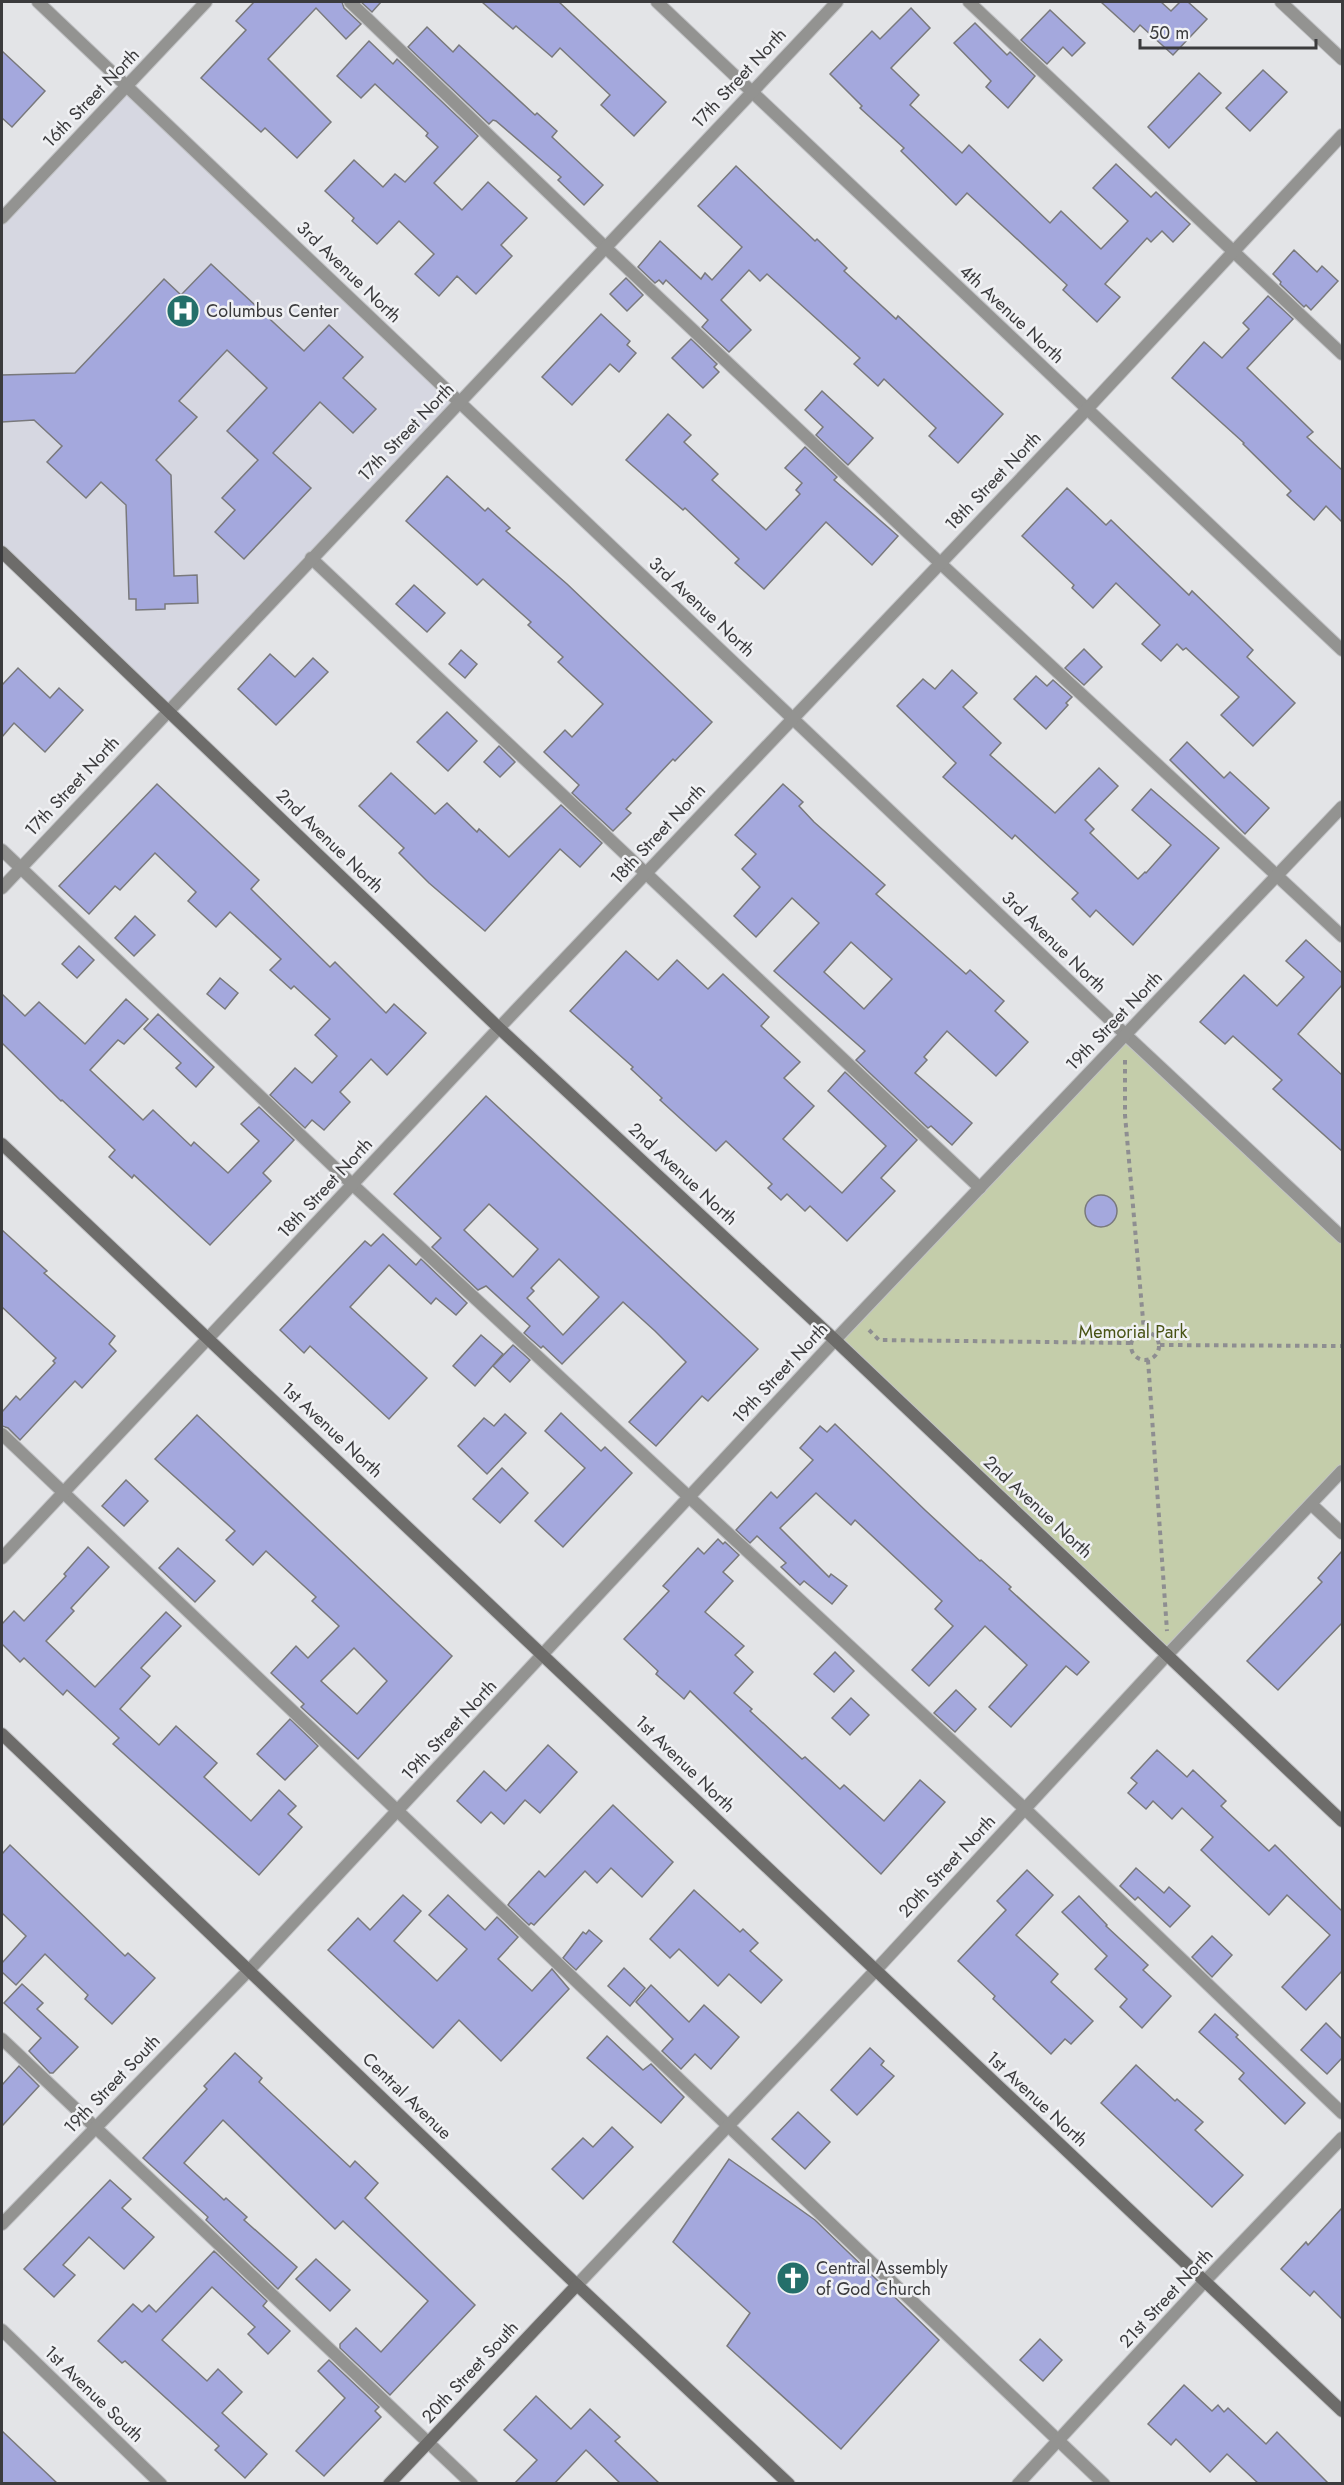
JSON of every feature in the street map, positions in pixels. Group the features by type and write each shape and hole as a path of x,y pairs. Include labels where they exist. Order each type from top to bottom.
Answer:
{"main road":[{"name":"2nd Avenue North","path":"2,552 499,1028 835,1340 1342,1821"},
{"name":"1st Avenue North","path":"2,1144 1342,2411"},
{"name":"Central Avenue","path":"2,1734 577,2285 789,2484"},
{"name":"20th Street South","path":"389,2484 577,2285"}],"street":[{"name":"3rd Avenue North","path":"38,2 1126,1035 1342,1237"},
{"name":"16th Street North","path":"2,218 206,2"},
{"path":"350,2 605,247 940,563 1342,936"},
{"name":"4th Avenue North","path":"657,2 1342,650"},
{"name":"17th Street North","path":"2,888 837,2"},
{"path":"969,2 1342,354"},
{"path":"1281,2 1342,59"},
{"name":"18th Street North","path":"2,1558 646,872 1087,410 1342,135"},
{"path":"311,558 980,1188"},
{"name":"19th Street North","path":"249,1970 835,1340 1342,807"},
{"path":"2,850 353,1185 1025,1809 1342,2113"},
{"path":"2,1434 1104,2484"},
{"name":"20th Street North","path":"577,2285 875,1971 1168,1654 1342,1471"},
{"path":"1311,1504 1342,1533"},
{"name":"19th Street South","path":"2,2224 249,1970"},
{"path":"2,2039 472,2484"},
{"name":"21st Street North","path":"1018,2484 1205,2281 1342,2138"},
{"name":"1st Avenue South","path":"2,2330 161,2484"}],"path":[{"path":"1126,1035 1125,1115 1144,1331"},
{"path":"868,1330 879,1340 1131,1343"},
{"path":"1144,1331 1155,1335 1160,1345 1156,1356 1148,1360 1140,1360 1132,1352 1131,1343 1134,1336 1144,1331"},
{"path":"1160,1345 1342,1346"},
{"path":"1148,1360 1168,1654"}],"shaded area":[{"name":"Columbus Center","path":"128,87 460,402 168,710 2,552 2,220"}],"green space":[{"name":"Memorial Park","path":"1126,1035 1342,1237 1342,1471 1168,1654 835,1340"}],"building":[{"path":"254,2 342,2 344,8 361,24 346,39 316,8 268,59 331,122 297,158 265,128 261,132 201,78 246,30 236,21"},
{"path":"361,2 381,2 372,12"},
{"path":"482,2 559,2 666,102 634,136 601,105 610,95 560,48 552,57 516,26 513,29"},
{"path":"1101,2 1161,2 1171,11 1180,2 1188,2 1207,19 1173,55 1140,25 1134,32"},
{"path":"911,8 930,28 891,68 919,95 910,105 962,153 969,145 1050,223 1061,211 1101,249 1128,221 1093,188 1116,164 1151,197 1156,192 1190,224 1173,242 1162,231 1151,242 1147,238 1105,284 1120,297 1097,322 1063,290 1067,285 967,193 956,205 901,151 904,148 860,108 862,106 830,74 872,31 880,39"},
{"path":"1050,10 1085,43 1072,56 1063,47 1047,64 1021,40"},
{"path":"975,23 1007,55 1010,52 1035,76 1008,108 986,87 991,81 954,43"},
{"path":"427,27 453,52 459,45 535,115 537,113 557,131 552,137 603,185 584,205 558,180 561,177 496,121 493,120 489,124 408,47"},
{"path":"369,41 393,64 397,59 478,136 434,183 462,210 488,182 527,218 501,245 512,256 476,294 457,276 439,296 415,274 434,254 399,221 377,244 325,191 354,160 383,187 395,174 405,182 438,147 426,136 428,133 375,84 361,98 337,76"},
{"path":"2,51 45,91 12,127 2,118"},
{"path":"1263,70 1287,92 1250,131 1226,108"},
{"path":"1199,73 1221,93 1169,148 1148,127"},
{"path":"736,166 847,268 844,271 896,319 898,316 1003,414 958,463 929,436 936,428 884,379 878,386 854,364 860,358 767,274 760,281 749,270 721,300 751,330 729,352 702,327 708,320 666,280 663,284 659,280 655,283 638,267 660,241 701,279 705,273 712,280 742,247 698,206"},
{"path":"1294,250 1317,272 1322,266 1338,281 1311,310 1306,305 1304,307 1273,274"},
{"path":"211,264 304,351 329,325 363,357 343,378 376,409 353,433 320,402 273,453 311,488 244,559 215,532 235,510 222,498 258,460 227,431 267,388 227,350 179,401 197,417 156,460 171,475 174,576 197,575 198,603 165,604 165,609 136,610 136,599 129,599 126,505 101,482 86,498 47,462 62,446 34,420 2,422 2,375 75,373 164,279 181,295"},
{"path":"626,278 643,295 627,311 610,294"},
{"path":"1268,296 1293,319 1247,368 1313,432 1307,437 1342,470 1342,522 1326,506 1314,520 1287,495 1291,491 1244,443 1172,378 1204,342 1222,358 1249,329 1243,323"},
{"path":"601,314 630,341 627,345 636,353 619,372 610,364 572,405 542,377"},
{"path":"691,339 717,364 714,367 719,372 703,388 672,358"},
{"path":"822,391 873,438 848,465 816,435 823,427 805,410"},
{"path":"668,414 691,435 684,442 718,474 712,480 766,530 800,494 796,490 802,483 785,468 805,447 837,477 834,480 898,536 872,565 826,522 764,589 735,563 739,559 685,508 683,510 626,460"},
{"path":"447,476 485,511 488,508 510,528 506,531 567,584 712,722 626,809 631,813 613,831 572,793 579,785 544,752 565,730 572,737 603,704 558,662 563,657 528,625 531,622 483,579 477,585 406,521"},
{"path":"1067,488 1106,525 1111,520 1189,595 1192,591 1253,650 1247,657 1295,703 1253,746 1221,715 1239,697 1186,648 1183,650 1177,644 1161,661 1142,644 1160,625 1116,583 1093,608 1072,588 1074,585 1022,536"},
{"path":"414,585 445,613 427,632 396,604"},
{"path":"1084,649 1102,667 1084,685 1065,668"},
{"path":"461,650 477,664 465,678 449,664"},
{"path":"270,654 295,677 313,658 328,672 276,725 238,689"},
{"path":"18,668 50,698 59,688 83,710 45,752 14,723 2,737 2,685"},
{"path":"952,670 977,693 963,707 1001,743 990,755 1055,813 1099,768 1118,786 1085,820 1094,829 1090,833 1138,879 1171,845 1132,810 1151,789 1219,848 1133,945 1096,910 1090,917 1072,899 1078,893 1015,835 1012,839 943,777 956,763 897,706 923,679 935,689"},
{"path":"1036,676 1047,686 1053,680 1072,697 1066,703 1068,705 1046,729 1014,699"},
{"path":"447,712 477,741 448,771 417,742"},
{"path":"1187,742 1224,778 1230,772 1269,808 1245,834 1170,760"},
{"path":"499,746 515,762 500,777 484,762"},
{"path":"391,773 435,814 447,803 477,832 479,829 509,857 561,805 602,843 580,867 560,849 485,931 429,883 399,853 404,848 359,806"},
{"path":"157,784 259,880 251,889 330,967 335,962 386,1013 394,1004 426,1033 387,1075 371,1059 340,1092 350,1102 324,1130 312,1120 305,1128 270,1095 295,1068 312,1083 337,1056 315,1035 330,1019 294,986 291,989 270,970 281,959 230,912 216,927 188,901 196,892 155,853 120,890 115,886 89,914 59,886"},
{"path":"783,784 803,802 799,806 814,822 885,885 876,894 966,974 970,970 1004,1001 995,1011 1028,1042 996,1076 947,1031 924,1057 927,1060 915,1073 972,1123 952,1145 931,1126 928,1128 856,1060 865,1051 774,971 819,923 792,898 756,937 734,916 760,887 742,869 756,854 735,835","holes":["851,942 892,979 864,1009 824,972"]},
{"path":"135,916 155,935 134,956 115,938"},
{"path":"1306,940 1342,973 1342,985 1298,1034 1342,1075 1342,1151 1273,1089 1282,1080 1233,1036 1225,1044 1200,1022 1244,975 1277,1006 1304,977 1286,961"},
{"path":"79,946 94,960 77,978 62,964"},
{"path":"626,951 658,980 677,960 708,989 723,974 769,1017 761,1026 800,1062 784,1078 814,1106 783,1139 842,1193 886,1146 828,1091 845,1072 917,1140 881,1178 895,1191 847,1241 810,1206 805,1211 787,1194 781,1200 768,1188 772,1184 726,1141 716,1151 660,1100 662,1098 631,1069 633,1067 570,1011"},
{"path":"220,978 238,993 225,1009 207,994"},
{"path":"2,994 25,1016 39,1002 85,1044 126,999 148,1019 124,1044 118,1040 90,1070 143,1120 153,1110 191,1146 194,1142 228,1173 259,1141 241,1124 259,1107 294,1140 263,1173 271,1181 210,1245 134,1175 132,1178 109,1157 115,1150 2,1043"},
{"path":"158,1014 214,1067 196,1087 176,1068 181,1063 144,1029"},
{"path":"486,1096 758,1349 708,1401 702,1396 656,1446 629,1422 686,1362 655,1331 623,1302 562,1364 543,1346 541,1348 524,1333 530,1326 486,1286 478,1290 432,1247 441,1238 394,1194","holes":["489,1204 538,1249 513,1277 464,1230","559,1259 599,1297 563,1335 527,1298 534,1291 531,1288"]},
{"path":"1101,1195 1112,1200 1117,1211 1112,1222 1101,1227 1090,1222 1085,1211 1090,1200"},
{"path":"2,1230 47,1271 44,1273 115,1336 109,1344 116,1351 82,1388 75,1381 20,1440 8,1428 2,1426 2,1412 16,1396 20,1400 55,1363 53,1361 56,1358 2,1307"},
{"path":"383,1234 416,1265 421,1259 467,1303 456,1315 436,1298 431,1304 389,1265 350,1307 427,1378 389,1419 310,1346 304,1353 280,1330 365,1241 371,1246"},
{"path":"481,1335 503,1354 475,1386 453,1366"},
{"path":"513,1345 530,1360 510,1382 493,1366"},
{"path":"561,1413 601,1451 605,1447 632,1473 563,1547 535,1521 585,1468 545,1431"},
{"path":"505,1414 526,1433 487,1474 458,1446 484,1418 494,1426"},
{"path":"197,1415 452,1656 358,1759 301,1707 304,1704 271,1673 296,1646 308,1658 339,1626 312,1601 316,1597 266,1551 253,1565 226,1540 235,1531 155,1459","holes":["354,1648 387,1681 357,1714 321,1681"]},
{"path":"835,1424 1089,1662 1077,1675 1066,1666 1011,1727 989,1707 1027,1665 985,1626 929,1686 912,1670 953,1626 935,1609 942,1601 855,1520 851,1525 816,1493 780,1528 829,1577 831,1574 847,1586 832,1604 804,1581 800,1585 781,1567 786,1563 757,1536 750,1543 736,1530 771,1492 777,1498 813,1460 800,1448 820,1426 827,1432"},
{"path":"502,1468 528,1493 500,1523 473,1499"},
{"path":"126,1480 148,1501 124,1526 102,1506"},
{"path":"718,1539 723,1544 725,1542 739,1555 723,1572 733,1581 705,1612 744,1646 735,1655 753,1672 734,1693 802,1759 805,1757 840,1789 844,1785 884,1821 920,1780 945,1802 881,1874 690,1691 684,1699 656,1674 658,1671 624,1639 669,1591 663,1586 698,1548 704,1554"},
{"path":"88,1547 109,1567 71,1608 74,1611 46,1641 95,1687 166,1612 181,1626 141,1668 150,1676 120,1709 159,1745 176,1726 217,1763 204,1777 251,1821 279,1790 296,1806 288,1814 302,1827 259,1875 113,1744 119,1738 67,1690 63,1695 24,1658 20,1662 2,1644 2,1624 14,1611 24,1621 66,1576 64,1574"},
{"path":"178,1548 215,1581 195,1602 159,1568"},
{"path":"1342,1551 1342,1623 1278,1690 1247,1661 1322,1582 1318,1578"},
{"path":"835,1652 854,1671 834,1692 814,1674"},
{"path":"956,1690 976,1709 955,1732 934,1713"},
{"path":"851,1698 869,1715 850,1735 832,1718"},
{"path":"290,1719 318,1746 285,1780 257,1754"},
{"path":"548,1745 577,1772 540,1813 525,1800 504,1824 491,1812 481,1823 457,1801 484,1771 506,1791"},
{"path":"1157,1750 1187,1777 1193,1770 1226,1801 1221,1806 1269,1851 1275,1845 1342,1911 1342,1971 1306,2010 1282,1987 1330,1935 1287,1895 1269,1915 1201,1850 1213,1837 1182,1808 1172,1819 1153,1801 1146,1809 1128,1793 1137,1783 1131,1778"},
{"path":"613,1805 673,1862 642,1897 611,1868 597,1883 585,1871 534,1925 531,1923 529,1925 508,1905 510,1902 539,1871 545,1877"},
{"path":"10,1845 125,1956 128,1953 155,1978 112,2024 85,1999 88,1995 45,1954 16,1985 2,1972 2,1963 26,1936 2,1913 2,1854"},
{"path":"1136,1868 1164,1893 1169,1887 1190,1906 1170,1927 1138,1897 1135,1900 1120,1886"},
{"path":"1027,1870 1053,1895 1016,1935 1058,1974 1051,1982 1093,2021 1071,2044 1065,2039 1051,2054 993,1999 995,1996 958,1961 1006,1910 997,1901"},
{"path":"694,1890 740,1932 743,1929 758,1943 750,1951 782,1980 761,2003 729,1974 718,1986 679,1949 670,1958 650,1939"},
{"path":"403,1895 421,1911 394,1941 437,1981 467,1949 429,1915 448,1895 485,1930 497,1917 518,1937 498,1959 532,1991 552,1969 569,1989 501,2061 459,2020 433,2048 328,1950 358,1918 370,1930"},
{"path":"1079,1896 1106,1926 1148,1965 1143,1970 1171,1996 1142,2028 1120,2007 1127,1999 1095,1969 1107,1956 1062,1912"},
{"path":"589,1930 602,1941 576,1970 563,1958 583,1932 586,1934"},
{"path":"1212,1936 1232,1955 1212,1977 1192,1957"},
{"path":"624,1968 645,1988 630,2006 608,1986"},
{"path":"22,1984 43,2003 37,2009 78,2047 53,2073 50,2073 29,2051 41,2038 4,2003"},
{"path":"651,1985 689,2022 704,2005 739,2037 711,2069 695,2054 681,2069 662,2051 673,2039 636,2002"},
{"path":"1215,2014 1305,2103 1285,2124 1239,2079 1244,2073 1199,2032"},
{"path":"1326,2023 1342,2039 1342,2058 1327,2074 1301,2050"},
{"path":"607,2036 643,2070 651,2064 684,2097 661,2123 587,2058"},
{"path":"870,2048 884,2061 881,2065 894,2076 857,2115 831,2090"},
{"path":"235,2053 262,2078 259,2082 350,2167 355,2161 378,2183 365,2198 475,2305 390,2395 340,2348 340,2344 356,2328 381,2352 428,2301 343,2221 335,2229 223,2120 184,2163 224,2200 226,2198 247,2217 244,2220 297,2267 278,2289 206,2220 208,2217 143,2158 207,2089 204,2086"},
{"path":"1136,2065 1175,2101 1177,2099 1203,2122 1195,2130 1243,2175 1212,2207 1101,2103"},
{"path":"19,2066 39,2086 2,2126 2,2085"},
{"path":"798,2112 830,2142 805,2169 772,2139"},
{"path":"612,2127 633,2147 583,2199 552,2169 583,2138 593,2147"},
{"name":"Central Assembly of God Church","path":"729,2159 815,2220 939,2340 841,2449 727,2346 750,2313 673,2242"},
{"path":"110,2180 131,2199 122,2208 154,2237 124,2269 89,2237 63,2265 75,2275 54,2297 24,2269"},
{"path":"1342,2208 1342,2319 1314,2291 1310,2296 1281,2269 1306,2242 1308,2245"},
{"path":"214,2251 267,2301 263,2306 290,2331 268,2354 248,2334 255,2327 212,2287 162,2340 207,2381 218,2369 242,2392 222,2413 267,2454 245,2478 215,2450 219,2446 125,2361 122,2363 98,2341 133,2304 142,2312 149,2305 156,2312"},
{"path":"316,2259 350,2290 330,2311 296,2279"},
{"path":"1040,2339 1062,2360 1043,2381 1020,2360"},
{"path":"329,2360 379,2407 375,2411 381,2417 324,2476 296,2451 345,2398 318,2371"},
{"path":"1184,2385 1212,2411 1218,2405 1224,2412 1228,2408 1266,2444 1277,2432 1329,2484 1259,2484 1227,2454 1210,2472 1176,2439 1171,2445 1148,2424"},
{"path":"536,2396 571,2429 590,2409 620,2437 615,2441 660,2484 621,2484 586,2450 554,2484 514,2484 537,2460 504,2430"},
{"path":"2,2431 58,2484 2,2484"}],"place":[{"name":"Columbus Center","path":"183,311"},
{"name":"Central Assembly of God Church","path":"793,2278"}]}
